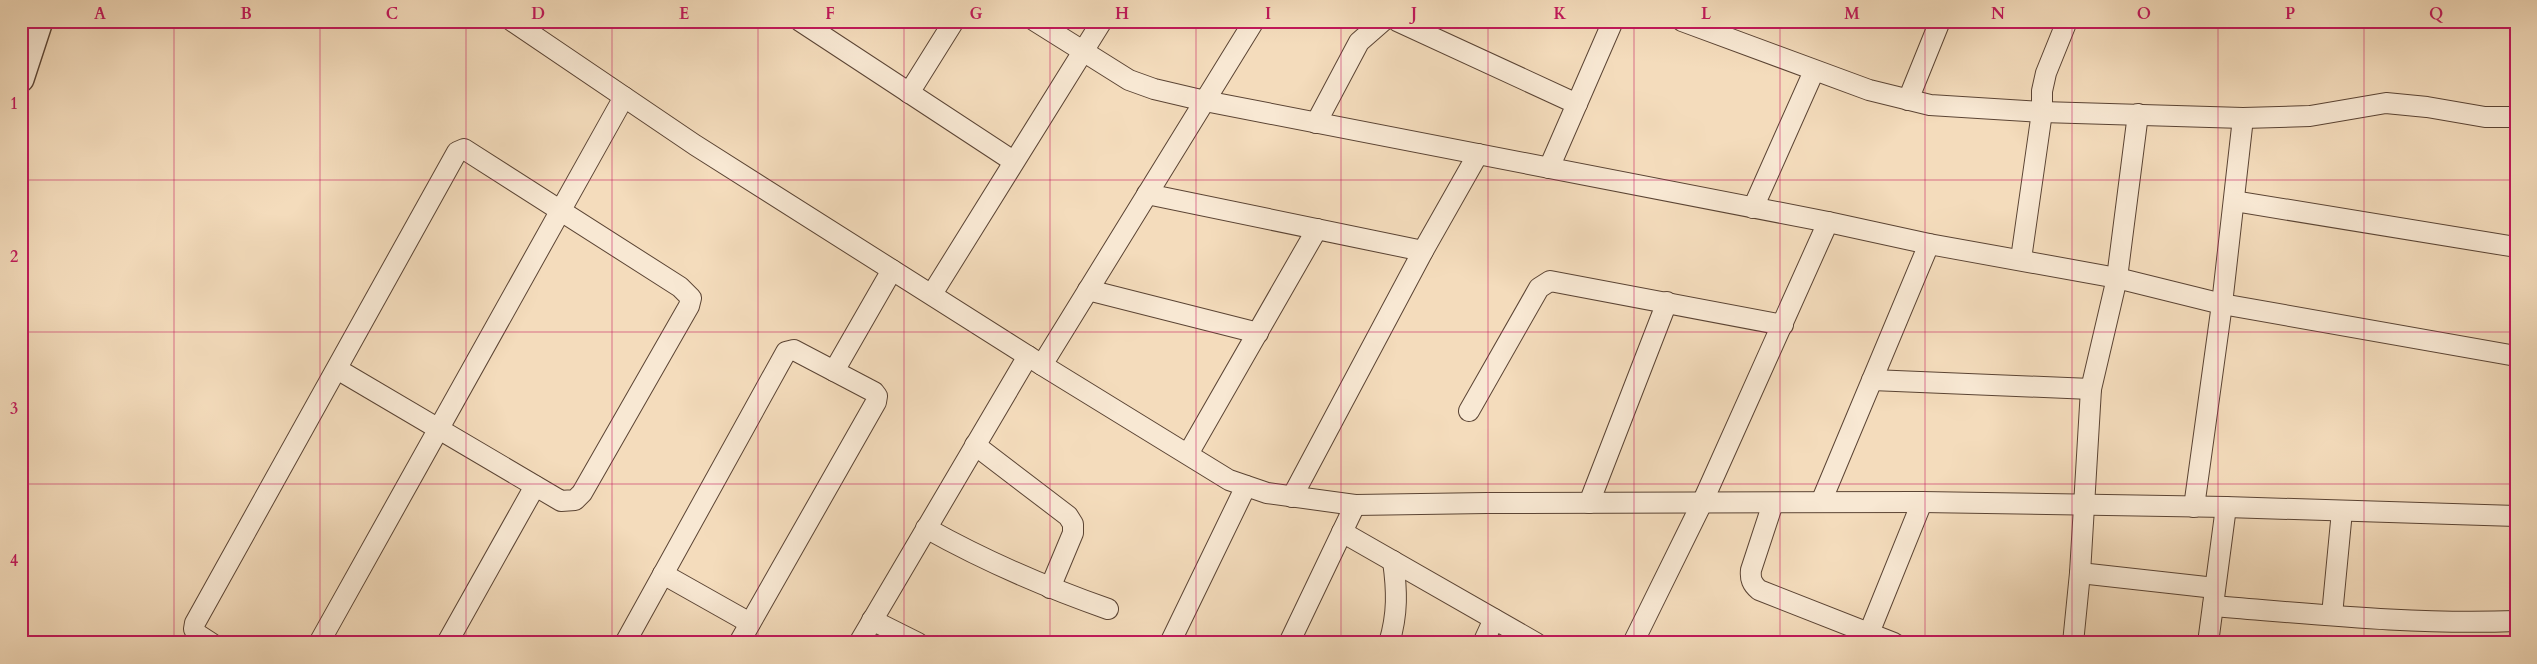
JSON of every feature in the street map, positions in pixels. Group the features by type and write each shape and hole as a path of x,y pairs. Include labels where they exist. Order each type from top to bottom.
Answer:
{"street":[{"path":"21,79 40,21"},
{"path":"512,21 624,97 1035,360 1230,480 1266,493 1355,505 1922,502 2082,506 2194,506 2516,516"},
{"path":"800,21 1013,161"},
{"path":"908,93 954,21"},
{"path":"1035,21 1139,84 1205,101 1828,222 1929,244 2021,259 2117,278 2222,304 2516,356"},
{"path":"932,294 1013,161 1102,21"},
{"path":"859,643 975,445 1035,360 1088,290 1254,21"},
{"path":"1316,123 1359,42 1383,21"},
{"path":"1397,21 1577,104"},
{"path":"1549,168 1613,21"},
{"path":"1682,21 1869,90 1930,105 2042,112 2243,118 2310,116 2386,104 2427,107 2485,117 2516,117"},
{"path":"1908,100 1940,21"},
{"path":"2021,259 2042,112 2042,91 2046,74 2067,21"},
{"path":"1752,208 1814,71"},
{"path":"319,643 624,97"},
{"path":"2072,643 2080,573 2082,506 2091,389 2117,278 2138,114"},
{"path":"2194,506 2222,304 2243,118"},
{"path":"211,643 197,634 194,629 196,623 337,369 461,149 464,149 561,209 680,287 691,298 689,306 582,493 575,500 561,501 337,369"},
{"path":"1292,496 1423,251 1478,154"},
{"path":"1147,194 1423,251"},
{"path":"2234,201 2516,247"},
{"path":"1632,643 1702,503 1828,222"},
{"path":"1188,454 1317,229"},
{"path":"1820,502 1929,244"},
{"path":"834,371 892,270"},
{"path":"1469,411 1544,283 1550,281 1783,325"},
{"path":"1088,290 1258,333"},
{"path":"1589,503 1667,302"},
{"path":"625,643 786,352 794,350 874,392 877,396 876,402 739,643"},
{"path":"1872,380 2091,389"},
{"path":"975,445 1068,516 1073,524 1073,533 1050,588"},
{"path":"448,643 535,486"},
{"path":"1170,643 1246,486"},
{"path":"1869,633 1922,502"},
{"path":"1773,503 1750,578 1754,585 1759,590 1894,643"},
{"path":"1289,643 1355,505"},
{"path":"2208,643 2226,507"},
{"path":"2332,615 2342,510"},
{"path":"926,528 986,560 1050,588 1108,609"},
{"path":"1342,532 1536,643"},
{"path":"1389,643 1396,621 1397,595 1393,561"},
{"path":"2080,573 2214,597 2332,615 2453,624 2516,621"},
{"path":"663,574 750,623"},
{"path":"1483,643 1494,619"},
{"path":"872,620 918,643"}]}
